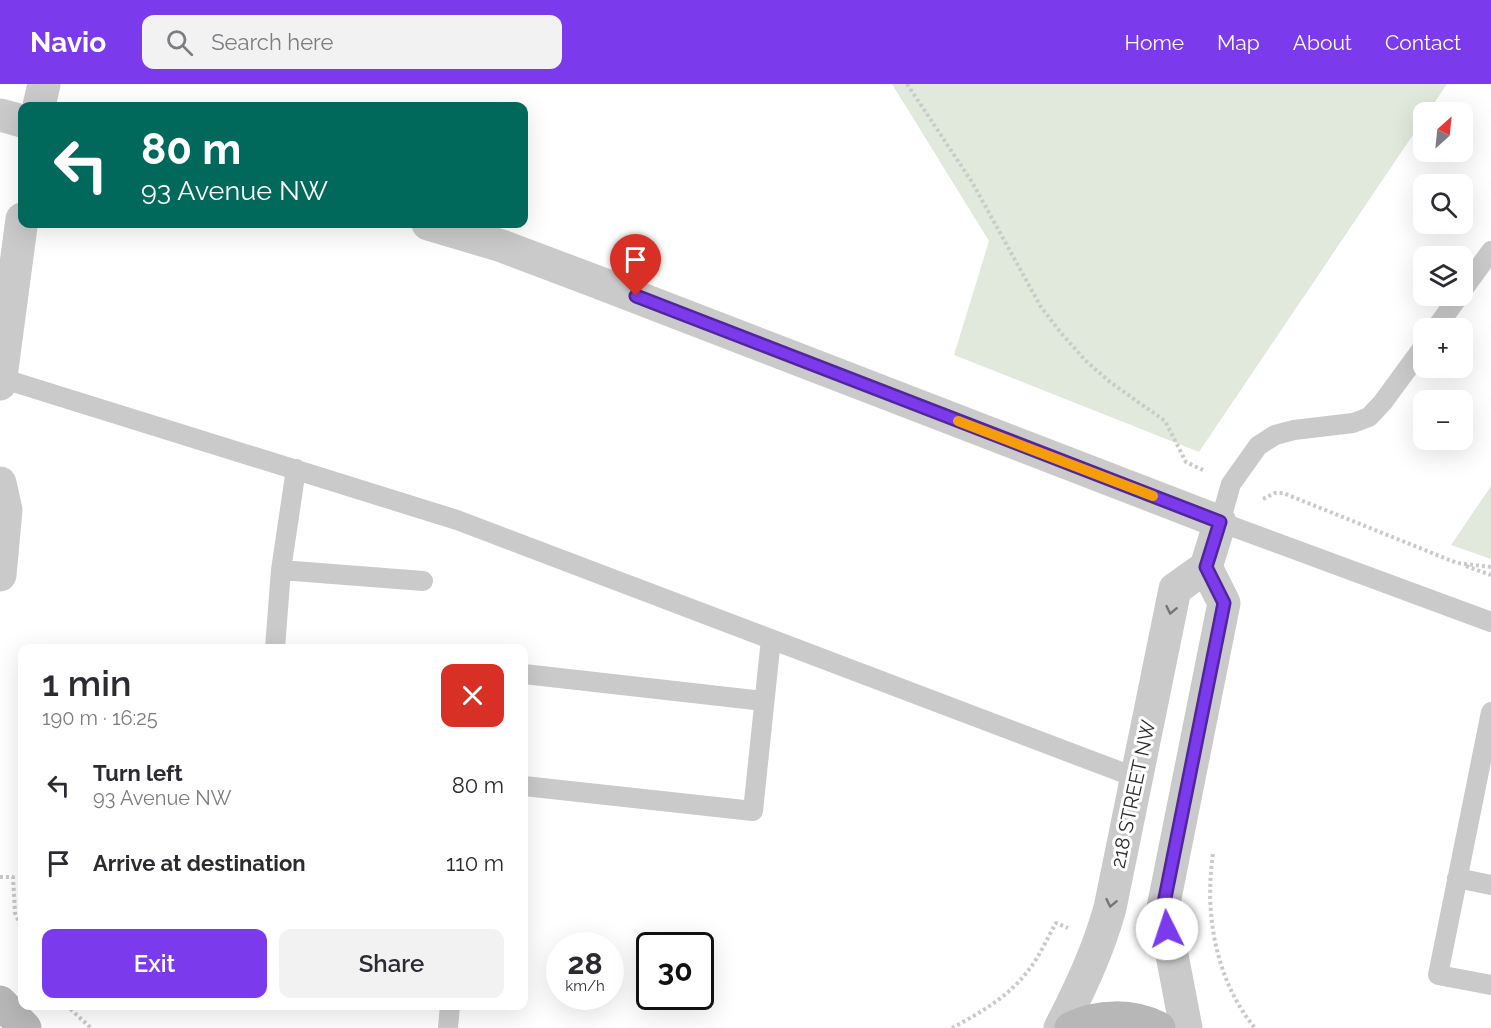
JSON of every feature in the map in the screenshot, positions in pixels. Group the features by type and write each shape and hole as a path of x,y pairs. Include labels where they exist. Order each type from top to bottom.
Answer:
{"main road":[{"path":"0,1002 26,1028"},
{"path":"1071,1028 1087,1021 1120,1017 1152,1024 1159,1028"}],"street":[{"path":"40,102 44,84"},
{"path":"0,115 18,120"},
{"path":"0,381 21,228"},
{"path":"441,228 502,246 582,276 1220,522 1206,567 1224,603 1163,908 1186,1028"},
{"path":"0,483 6,510 0,575"},
{"name":"218 STREET NW","path":"1060,1028 1086,979 1101,942 1110,908 1175,589 1206,567"}],"lane":[{"path":"1473,276 1491,251"},
{"path":"1413,361 1369,417 1353,423 1294,430 1275,435 1258,446 1231,484 1220,522 1491,622"},
{"path":"0,381 296,468 457,520 1137,778"},
{"path":"280,644 281,570 296,468"},
{"path":"281,570 423,581"},
{"path":"528,786 753,811 771,639"},
{"path":"528,674 764,701"},
{"path":"1491,712 1438,975 1491,985"},
{"path":"1457,878 1491,885"},
{"path":"448,1028 450,1010"}],"path":[{"path":"907,84 977,190 1048,316 1086,361 1110,382 1165,421 1186,462"},
{"path":"1263,499 1275,493 1283,493 1491,575"},
{"path":"1457,563 1491,567"},
{"path":"1214,848 1210,878 1216,945 1224,975 1234,999 1256,1028"},
{"path":"0,877 13,877 15,913 18,920"},
{"path":"952,1028 981,1012 1028,972 1056,923 1074,931"},
{"path":"71,1010 91,1028"}],"shaded area":[{"path":"892,84 1447,84 1435,102 1413,102 1413,135 1199,452 954,355 989,241"},
{"path":"1491,486 1491,559 1451,545"}],"slow traffic":[{"path":"958,421 1153,496"}],"route":[{"path":"636,296 1220,522 1206,567 1224,603 1163,908 1167,929"}]}
